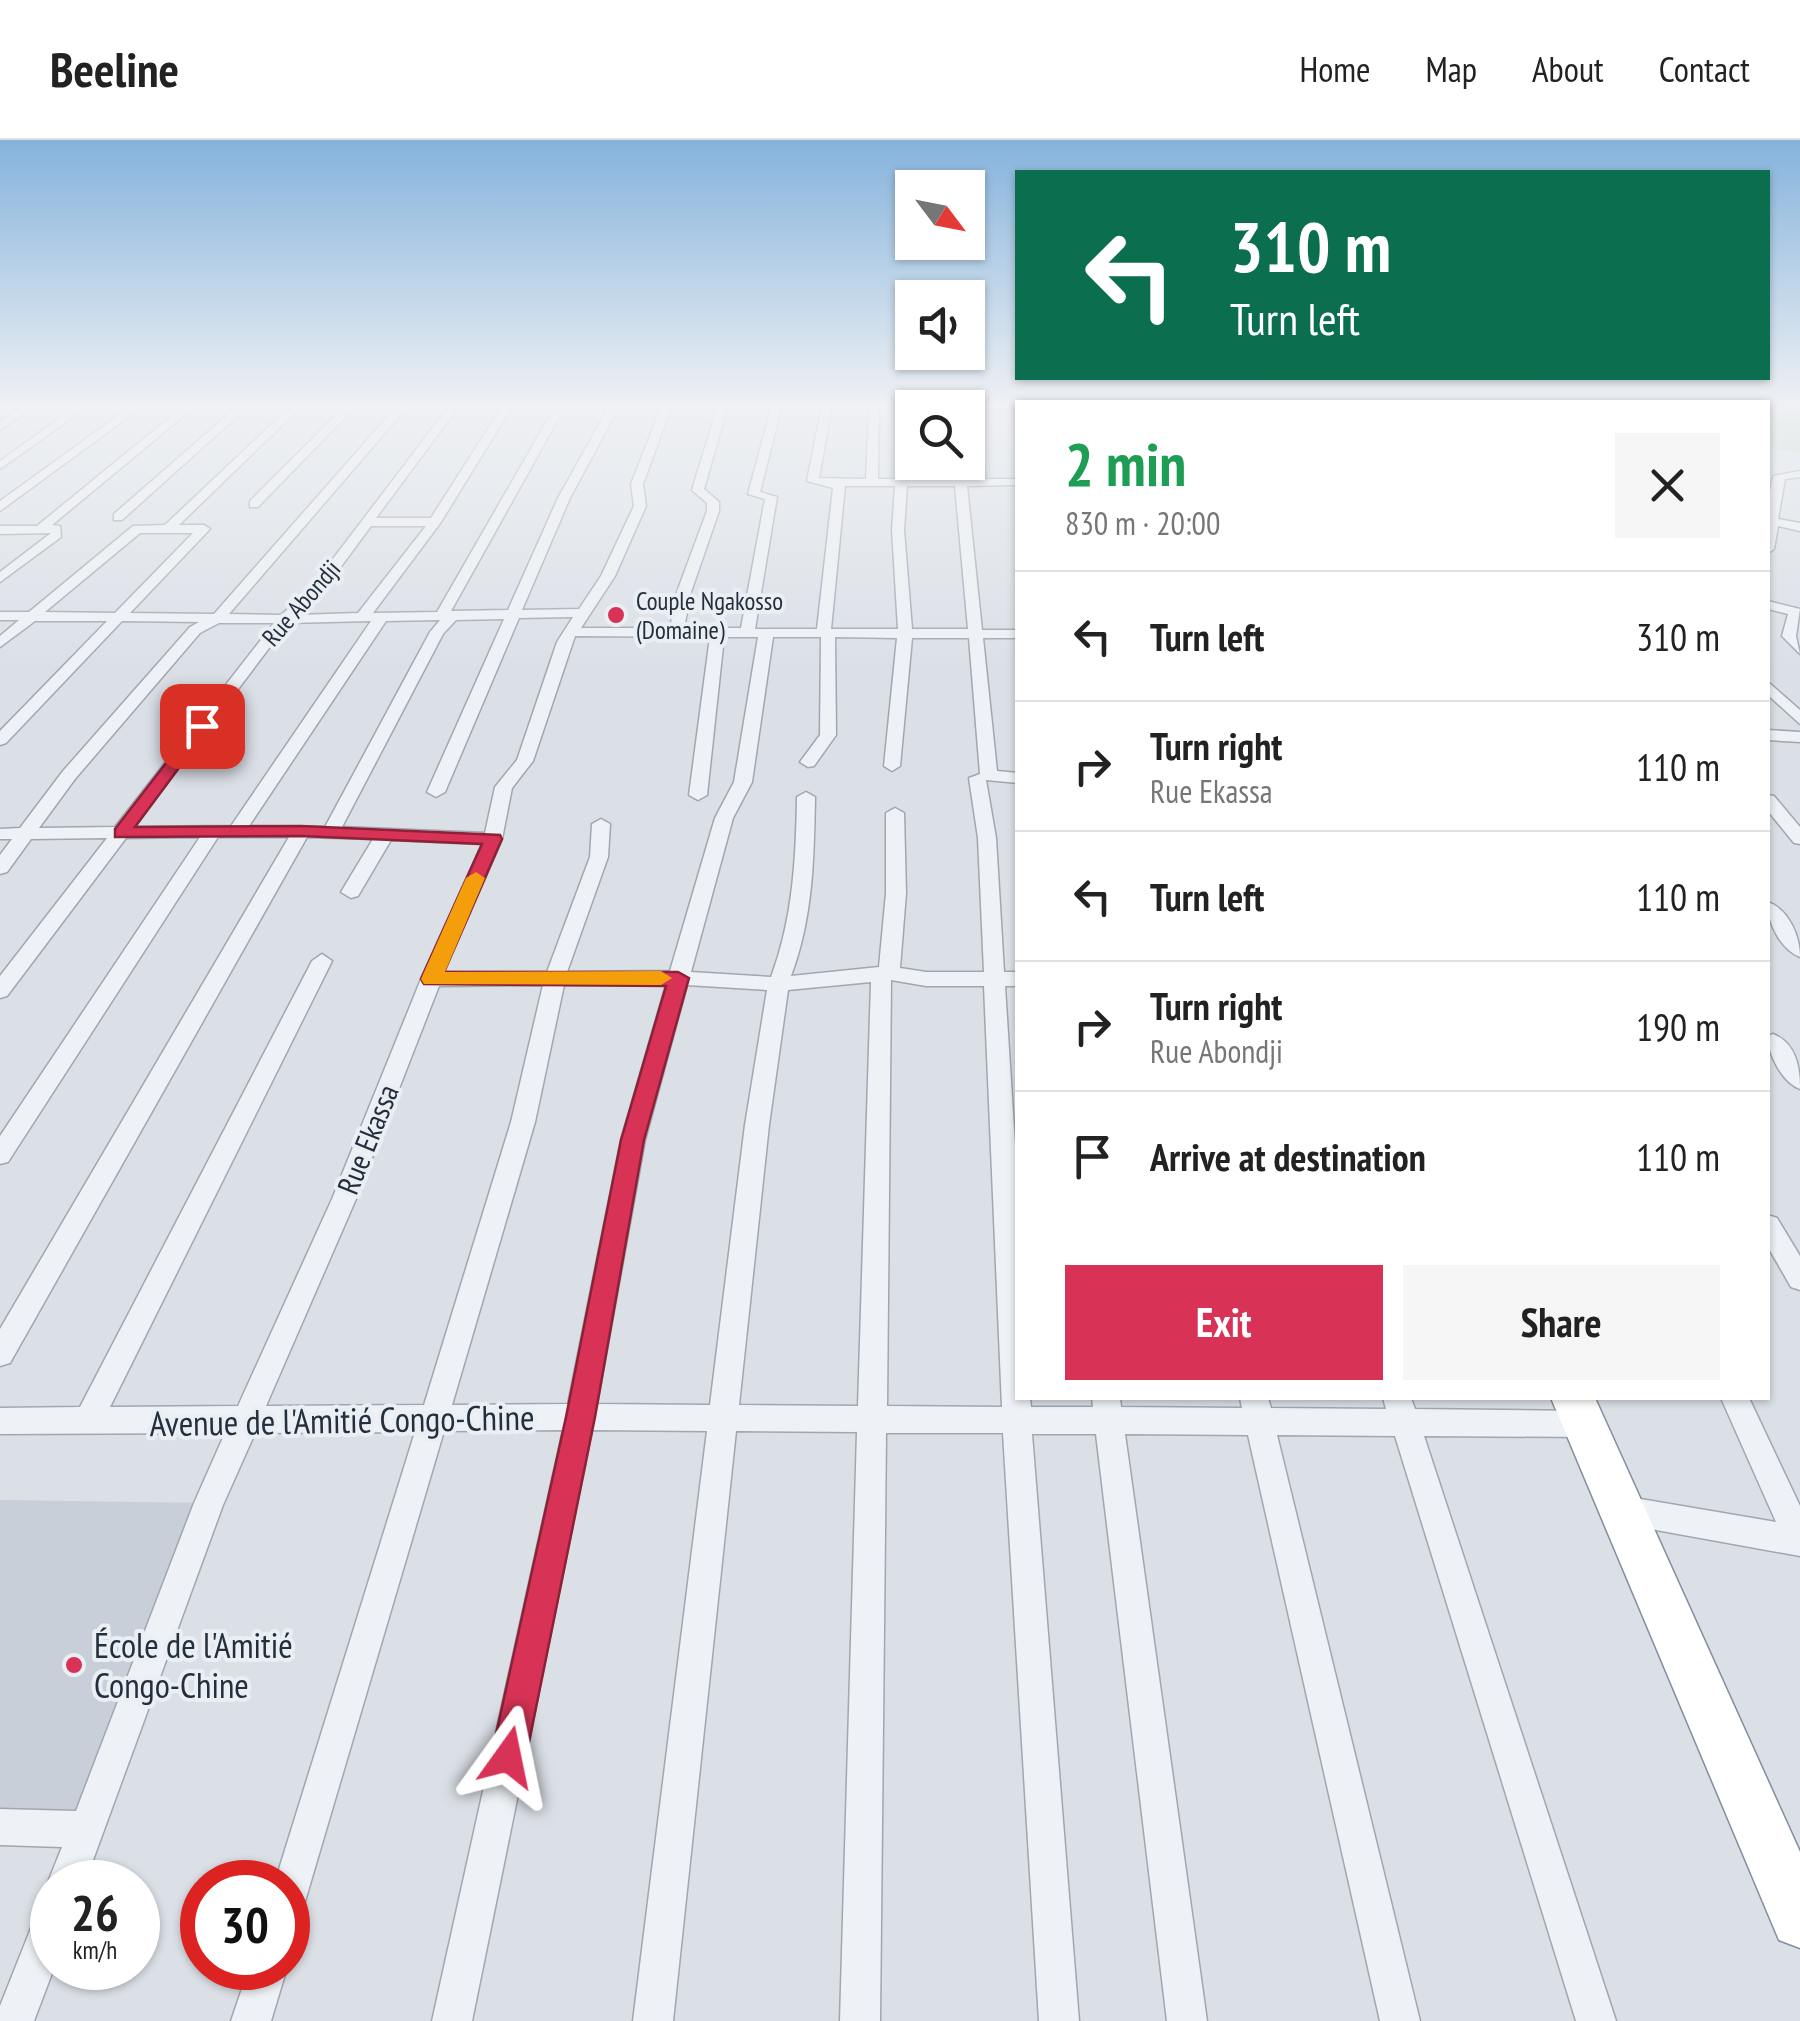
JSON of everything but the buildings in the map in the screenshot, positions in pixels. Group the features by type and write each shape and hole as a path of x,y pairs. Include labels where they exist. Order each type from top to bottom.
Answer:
{"highway":[{"path":"1579,1411 1800,1919"}],"street":[{"path":"42,527 84,493"},
{"path":"118,517 145,493"},
{"path":"169,528 206,493"},
{"path":"254,504 265,493"},
{"path":"0,868 69,775 195,630 219,616 327,493"},
{"name":"Rue Abondji","path":"0,991 284,619 312,596 388,493"},
{"path":"237,831 453,493"},
{"path":"444,616 445,605 510,493"},
{"path":"436,792 567,493"},
{"name":"Rue Ekassa","path":"76,1860 209,1502 344,1199 431,979 493,839 504,786 525,760 549,678 575,623 608,576 640,506 638,493"},
{"path":"676,636 692,565 714,511 713,502 701,493"},
{"path":"747,635 772,497 754,493"},
{"path":"808,762 828,736 826,632 837,493"},
{"path":"892,766 905,632 898,530 900,493"},
{"path":"962,493 988,776 1015,778"},
{"path":"1780,493 1771,521 1800,526"},
{"path":"366,522 435,522"},
{"path":"0,530 42,527 56,529 57,534 0,578"},
{"path":"0,643 137,528 204,529 0,740"},
{"path":"1770,605 1798,612 1789,636 1800,650"},
{"path":"0,616 513,616 676,636 766,632 1015,634"},
{"path":"331,832 437,632 449,619 444,616"},
{"path":"452,2021 580,1417 632,1140 724,818 743,782 766,632"},
{"path":"698,794 718,636"},
{"path":"1770,689 1800,719"},
{"path":"1770,734 1800,736"},
{"path":"977,778 1007,978 1015,1332"},
{"path":"653,2021 756,1125 778,984 795,940 805,855 806,796"},
{"path":"1770,802 1800,840"},
{"path":"860,2021 869,1419 885,974 896,893 895,813"},
{"path":"301,1860 524,1122 555,977 599,857 601,824"},
{"path":"0,1155 214,831"},
{"path":"0,1354 301,831"},
{"path":"0,834 301,831 493,839"},
{"path":"351,892 386,833"},
{"path":"1770,911 1800,950"},
{"path":"87,1422 322,961"},
{"path":"431,979 678,978 778,984 885,974 926,979 1007,978"},
{"path":"1770,1042 1800,1045"},
{"path":"1770,1042 1800,1081"},
{"path":"1770,1228 1800,1279"},
{"path":"1017,1400 1059,2021"},
{"path":"1736,1400 1800,1540"},
{"path":"1108,1409 1187,2021"},
{"name":"Avenue de l'Amitié Congo-Chine","path":"0,1421 580,1417 1017,1420 1108,1409 1579,1411"},
{"path":"1257,1410 1400,2021"},
{"path":"1401,1410 1596,2021"},
{"path":"1624,1511 1800,1540"},
{"path":"0,1827 88,1829"},
{"path":"14,2021 30,1978"},
{"path":"252,2021 261,1990"}],"shaded area":[{"name":"École de l'Amitié Congo-Chine","path":"0,1500 209,1503 88,1829 0,1828"}],"slow traffic":[{"path":"476,878 431,979 661,978"}],"place":[{"name":"Couple Ngakosso (Domaine)","path":"616,615"},
{"name":"École de l'Amitié Congo-Chine","path":"74,1665"}],"route":[{"path":"202,726 121,833 301,831 493,839 431,979 678,978 632,1140 580,1417 508,1757"}]}
